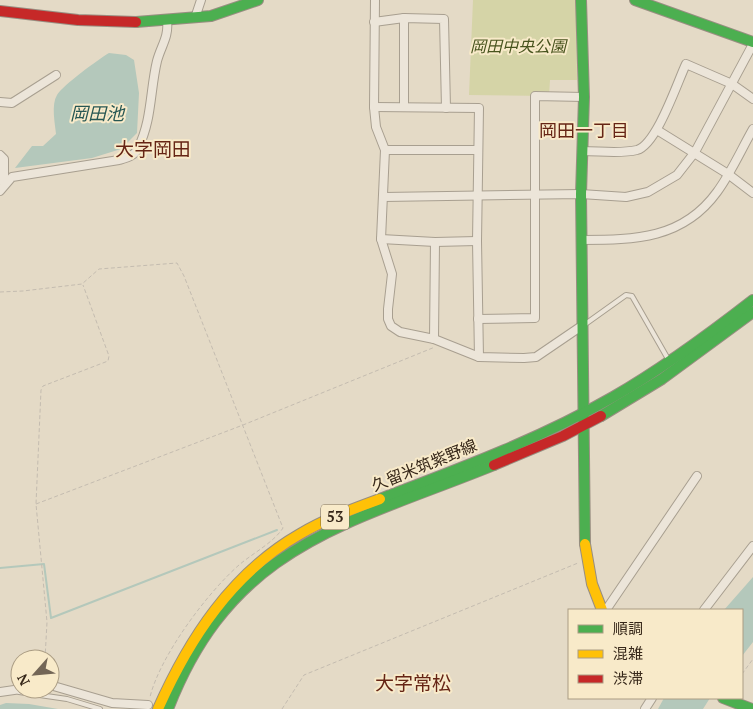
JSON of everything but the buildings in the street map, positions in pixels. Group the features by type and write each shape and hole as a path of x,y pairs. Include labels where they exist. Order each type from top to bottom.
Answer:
{"main road":[{"path":"0,11 75,20 167,21 220,13 258,0"},
{"path":"581,0 584,97 581,194 584,413 583,533 586,560 592,584 604,609"},
{"path":"634,0 753,43"},
{"name":"久留米筑紫野線","path":"153,707 204,621 226,594 257,565 291,540 326,520 437,477 584,413 669,362 753,300"},
{"name":"久留米筑紫野線","path":"168,709 184,672 211,627 233,600 262,573 295,548 333,528 498,464 584,426 676,371 753,312"},
{"path":"726,699 752,709"}],"street":[{"path":"195,18 201,0"},
{"path":"375,0 374,106 376,127 385,150 381,239 392,274 388,308 388,319 391,326 400,332 434,338 479,357 536,357 583,325"},
{"path":"374,22 404,18 444,18 446,108"},
{"path":"404,18 404,107"},
{"path":"2,188 12,177 119,160 133,155 138,150 148,121 158,60 169,34 167,21"},
{"path":"384,197 581,194 626,196 648,192 677,175 694,152 753,43"},
{"path":"583,150 638,150 647,143 657,130 686,64 732,84 753,98"},
{"path":"0,102 12,103 56,75"},
{"path":"478,319 535,318 534,196 536,96 584,97"},
{"path":"374,106 479,108 477,241 479,357"},
{"path":"582,240 629,240 672,229 702,208 716,193 753,129"},
{"path":"657,130 728,174 753,193"},
{"path":"746,141 753,148"},
{"path":"385,150 478,150"},
{"path":"0,155 4,159 2,188"},
{"path":"381,239 435,242 477,241"},
{"path":"434,338 435,242"},
{"path":"605,609 697,476"},
{"path":"705,609 753,546"},
{"path":"60,688 112,703 153,707"}],"lane":[{"path":"583,325 626,295 632,296 669,362"},
{"path":"60,698 100,709"}],"path":[{"path":"0,292 23,292 82,284 99,269 177,264 184,276 283,528 238,566 199,609 172,648 152,692 153,707"},
{"path":"46,649 47,622 36,504 41,390 43,386 108,361 110,356 82,284"},
{"path":"36,504 243,424 444,343"},
{"path":"282,709 304,675 586,560"},
{"path":"743,673 753,660"}],"green space":[{"name":"岡田中央公園","path":"473,0 576,0 577,80 550,80 549,96 469,95"}],"water":[{"name":"岡田池","path":"109,53 126,55 134,60 139,93 137,133 121,149 92,158 15,168 32,146 43,146 56,134 54,104 57,95 82,72"},
{"path":"753,577 753,642 743,655 743,609 725,609"},
{"path":"663,699 709,699 703,709 658,709"},
{"path":"6,703 29,704 58,709 0,709 0,705"}],"waterway":[{"path":"0,568 44,564 51,618 277,530"}],"traffic: fast":[{"path":"136,22 211,16 258,0"},
{"path":"581,0 584,97 581,194 585,544"},
{"path":"635,0 753,42"},
{"path":"380,499 528,440 585,412 667,363 753,300"},
{"path":"601,416 662,379 753,312"},
{"path":"168,709 194,654 225,610 260,575 300,548 343,525 494,465"},
{"path":"726,699 752,709"}],"traffic: slow":[{"path":"158,709 170,683 199,633 233,588 253,568 300,534 339,515 380,499"},
{"path":"585,544 592,584 602,609"}],"traffic: jam":[{"path":"0,11 78,20 136,22"},
{"path":"494,465 563,436 601,416"}],"district":[{"name":"岡田一丁目","path":"584,131"},
{"name":"大字岡田","path":"153,149"},
{"name":"大字常松","path":"413,683"}]}
